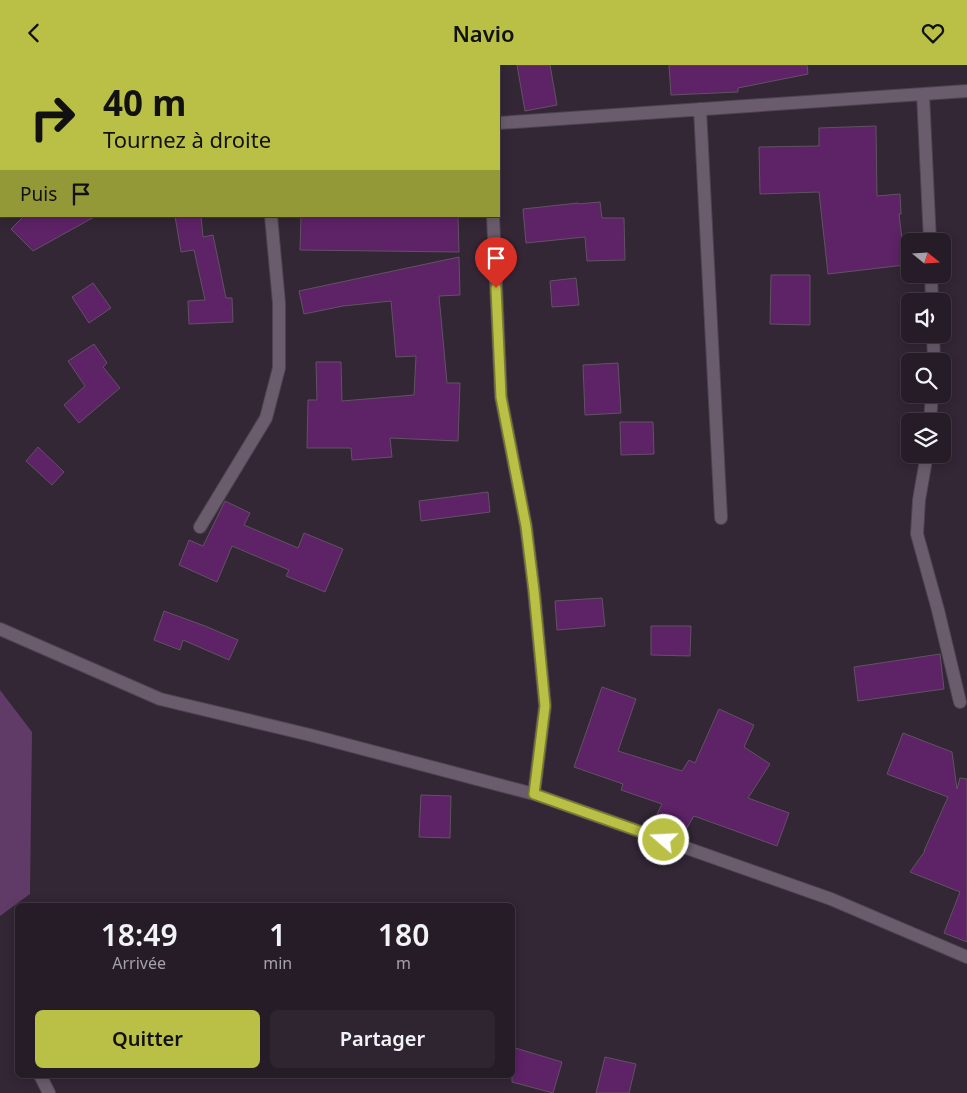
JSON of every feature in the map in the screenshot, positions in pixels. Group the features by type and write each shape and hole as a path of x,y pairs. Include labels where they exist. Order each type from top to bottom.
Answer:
{"street":[{"path":"500,123 967,91"},
{"path":"923,94 930,233"},
{"path":"700,109 721,519"},
{"path":"200,527 266,418 279,368 279,303 271,217"},
{"path":"493,217 501,397 526,526 545,706 534,794"},
{"path":"925,463 919,500 917,534 960,702"},
{"path":"0,629 160,699 310,735 534,794 832,899 967,957"},
{"path":"42,1078 49,1093"}],"shaded area":[{"path":"0,690 32,732 30,894 15,903 15,905 0,916"}],"building":[{"path":"517,65 550,65 557,105 525,111"},
{"path":"669,65 807,65 808,74 738,88 738,92 671,95"},
{"path":"876,126 877,196 900,194 901,265 828,274 819,192 760,194 759,147 819,146 819,128"},
{"path":"600,202 602,218 624,218 625,260 587,261 585,237 526,243 523,209"},
{"path":"23,217 94,217 33,251 11,229"},
{"path":"175,217 201,217 203,237 213,235 226,298 232,298 233,322 189,324 188,301 205,300 194,250 181,252"},
{"path":"301,217 458,217 459,252 300,250"},
{"path":"459,257 460,295 439,296 447,383 460,383 458,441 390,438 392,457 352,460 351,448 307,448 308,400 317,400 316,362 341,362 342,401 414,395 416,356 396,357 391,301 343,306 304,314 299,291"},
{"path":"771,275 810,275 810,325 770,324"},
{"path":"576,278 579,305 552,307 550,281"},
{"path":"93,283 111,308 89,323 72,297"},
{"path":"94,344 107,363 103,367 120,388 79,423 64,405 85,386 68,361"},
{"path":"618,363 621,413 585,415 583,365"},
{"path":"620,422 653,422 654,454 621,455"},
{"path":"38,447 64,472 52,485 26,461"},
{"path":"488,492 490,512 421,521 419,501"},
{"path":"225,501 250,513 244,525 298,548 304,533 343,549 325,592 286,576 289,570 232,546 217,582 179,565 189,540 203,546"},
{"path":"602,598 605,626 557,630 555,601"},
{"path":"164,611 238,640 229,660 183,640 180,650 154,640"},
{"path":"651,626 691,626 690,656 651,655"},
{"path":"940,654 944,689 858,701 854,667"},
{"path":"602,687 636,699 618,751 682,771 689,760 695,763 719,709 754,725 744,747 770,764 748,798 789,813 777,846 694,816 685,831 657,814 662,804 621,790 623,784 574,767"},
{"path":"903,733 952,752 957,789 960,778 967,779 967,942 944,933 960,892 910,872 925,851 948,797 887,774"},
{"path":"421,795 451,796 450,838 419,837"},
{"path":"515,1048 562,1062 553,1093 512,1082 512,1078 515,1078"},
{"path":"605,1057 636,1064 629,1093 596,1093"}],"route":[{"path":"496,288 501,397 526,526 545,706 534,794 664,840"}]}
